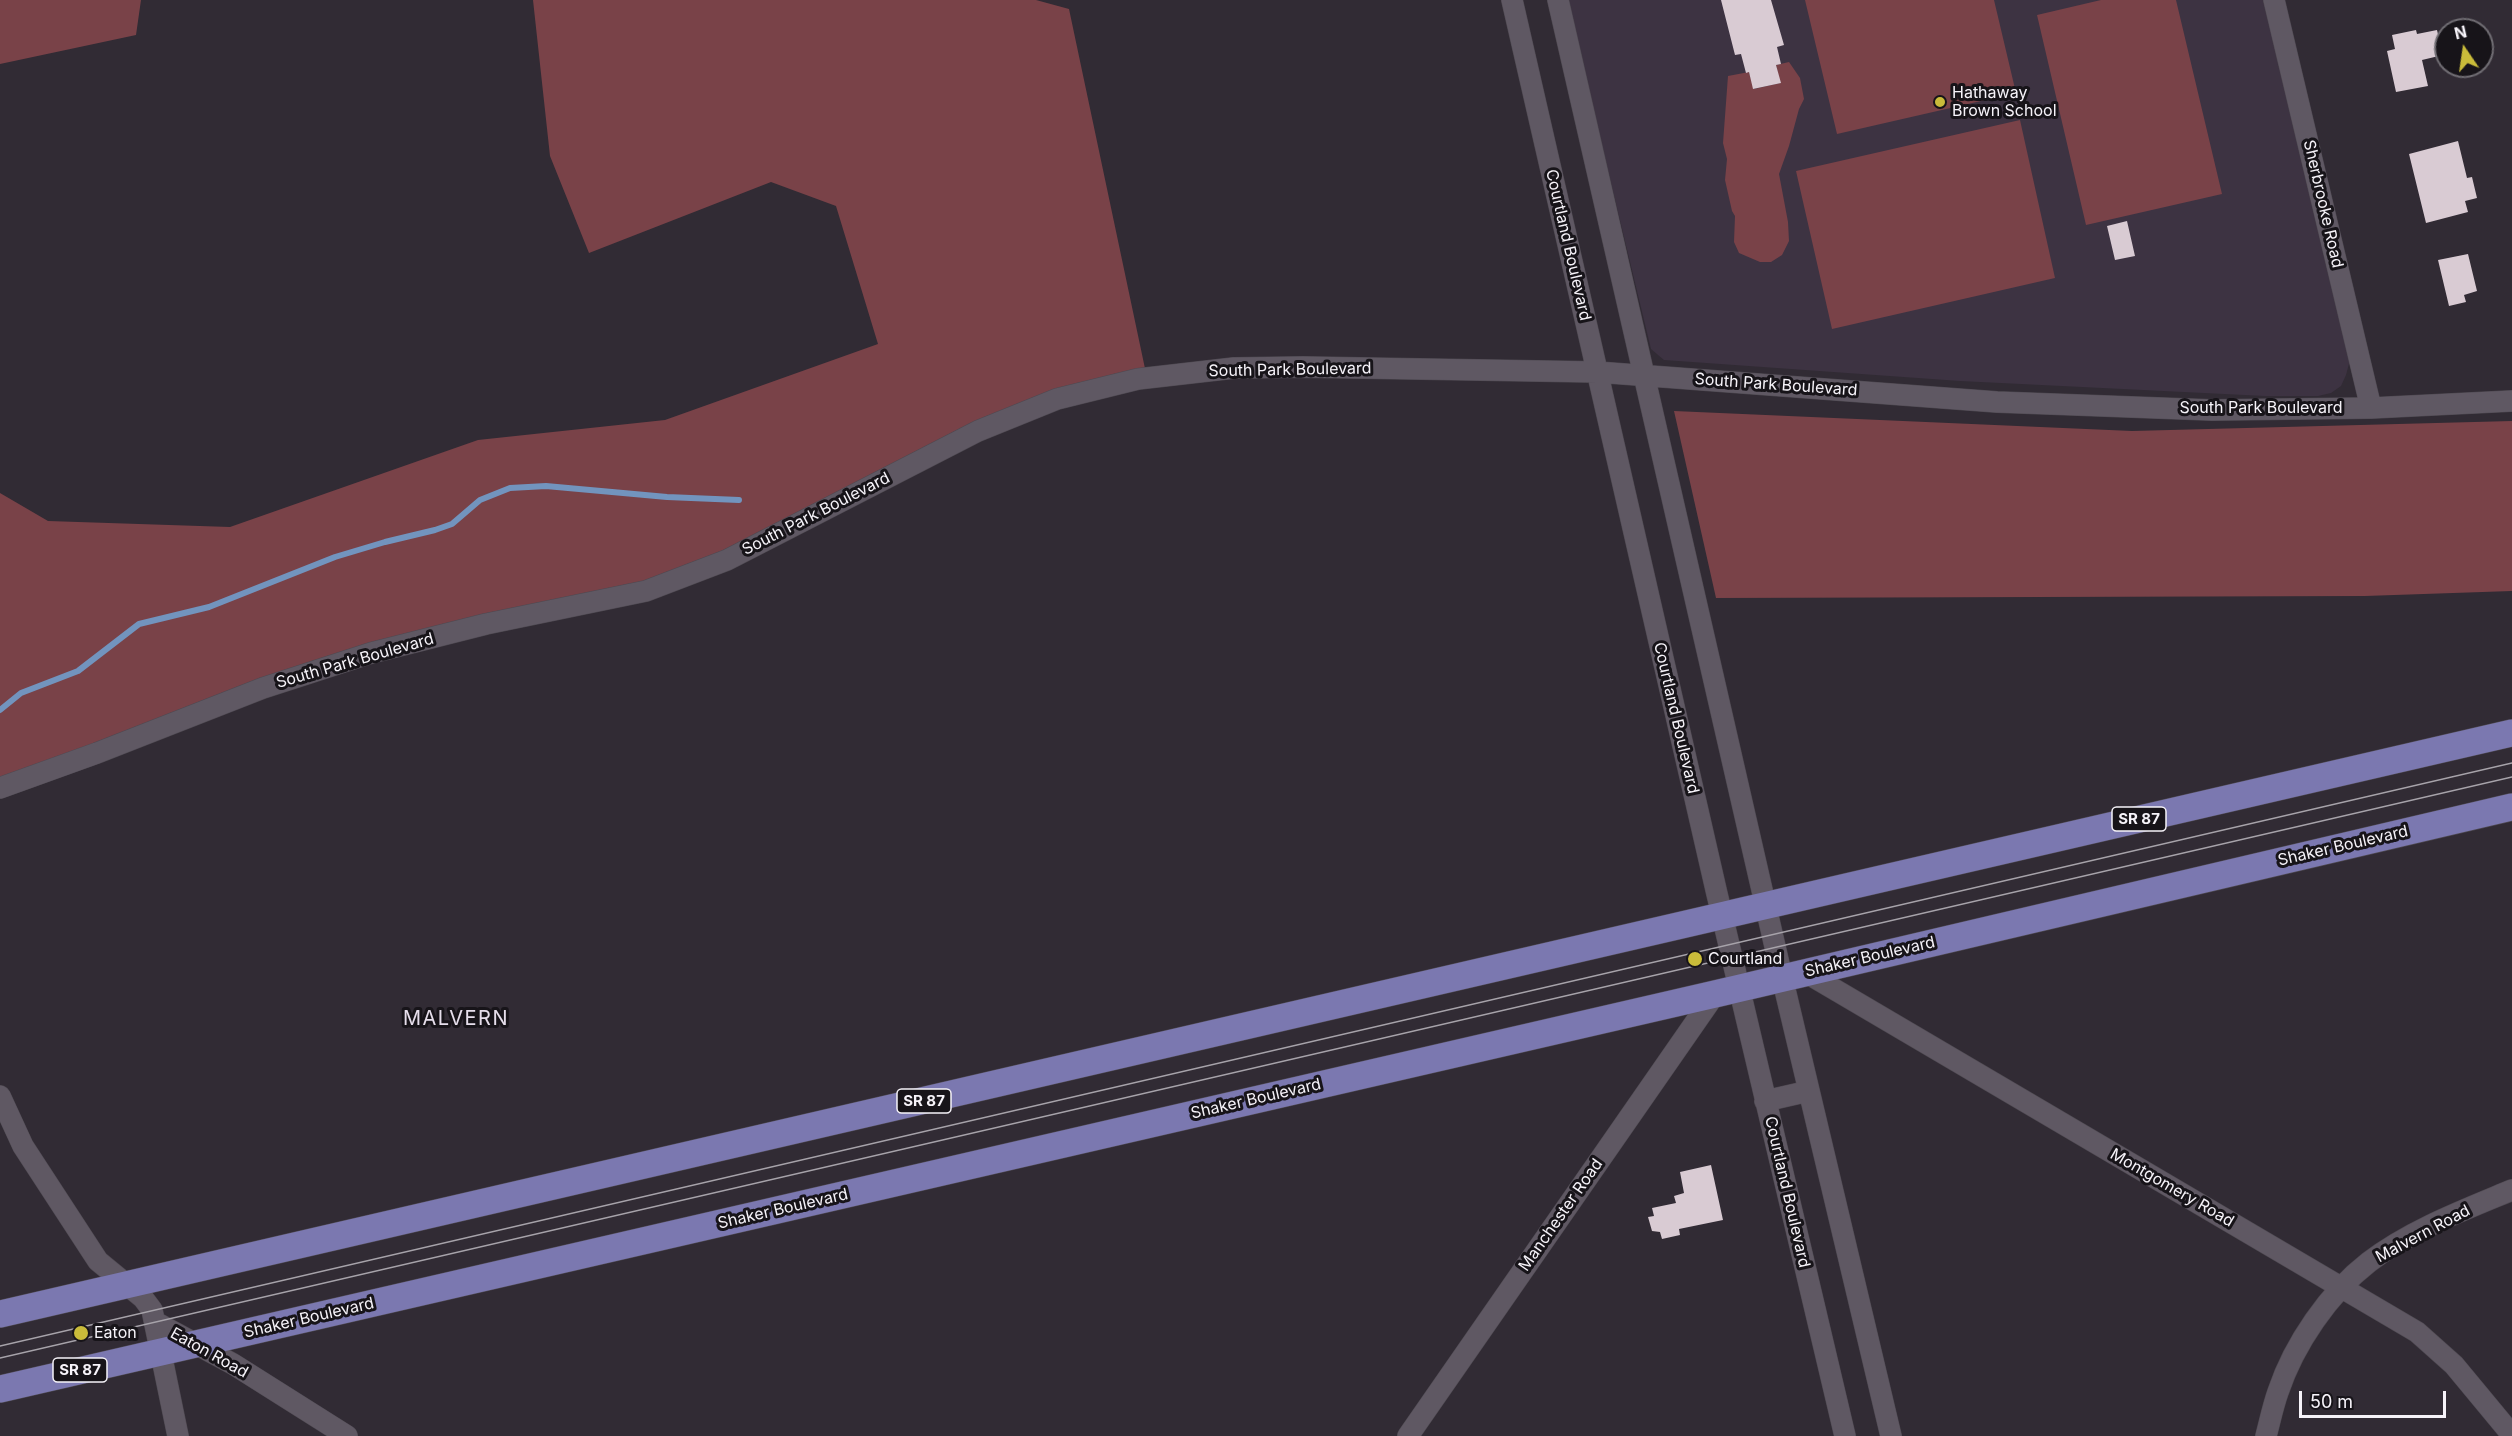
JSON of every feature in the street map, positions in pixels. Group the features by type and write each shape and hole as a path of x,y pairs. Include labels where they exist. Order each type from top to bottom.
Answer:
{"main road":[{"name":"SR 87","path":"0,1314 2512,733"},
{"name":"Shaker Boulevard","path":"0,1389 1727,991 2512,807"}],"street":[{"name":"Courtland Boulevard","path":"1512,0 1722,915 1727,991 1765,1101 1845,1436"},
{"path":"1558,0 1766,905 1794,974 1809,1091 1891,1436"},
{"name":"Sherbrooke Road","path":"2274,0 2371,408"},
{"name":"South Park Boulevard","path":"0,788 263,688 371,653 486,624 646,591 727,560 978,431 1057,399 1138,379 1234,368 1303,367 1644,374 1997,402 2212,410 2371,408 2512,401"},
{"name":"Montgomery Road","path":"1794,974 2417,1332 2454,1365 2512,1436"},
{"name":"Manchester Road","path":"1408,1436 1727,991"},
{"path":"1765,1101 1809,1091"},
{"name":"Eaton Road","path":"0,1096 23,1146 98,1261 148,1304 155,1322 232,1364 346,1436"},
{"name":"Malvern Road","path":"2266,1436 2278,1391 2290,1364 2319,1317 2342,1288 2370,1262 2409,1238 2512,1190"},
{"path":"155,1322 178,1436"}],"shaded area":[{"path":"0,0 141,0 136,35 0,64"},
{"path":"533,0 1036,0 1069,9 1147,378 1057,399 727,560 371,653 0,787 0,493 48,521 230,527 478,440 665,420 878,344 836,206 771,182 589,253 550,156"},
{"name":"Hathaway Brown School","path":"1567,0 2266,0 2350,360 2341,386 2331,393 2318,396 2265,396 1960,381 1664,360 1651,349"},
{"path":"1805,0 1994,0 2016,93 1837,134"},
{"path":"2101,0 2176,0 2222,194 2086,225 2037,15"},
{"path":"1789,62 1800,78 1804,99 1779,174 1788,222 1789,241 1782,255 1771,262 1760,262 1739,253 1734,242 1735,216 1725,180 1727,159 1723,143 1728,76 1749,72 1754,89 1780,83 1776,65"},
{"path":"2020,120 2055,278 1832,329 1796,171"},
{"path":"1674,411 2132,431 2512,421 2512,591 2365,596 1716,598"}],"building":[{"path":"1721,0 1771,0 1784,45 1777,47 1781,64 1776,65 1781,83 1753,89 1741,54 1735,55"},
{"path":"2416,30 2417,34 2434,31 2434,57 2422,60 2428,86 2396,92 2387,51 2395,49 2392,35"},
{"path":"2458,141 2467,178 2472,177 2477,198 2465,201 2468,212 2426,223 2409,154"},
{"path":"2127,221 2135,256 2115,260 2107,226"},
{"path":"2468,254 2477,291 2464,295 2466,302 2449,306 2438,260"},
{"path":"1711,1165 1723,1220 1679,1229 1680,1235 1662,1239 1660,1232 1652,1231 1648,1217 1654,1216 1652,1208 1676,1203 1674,1196 1684,1193 1680,1172"}],"waterway":[{"path":"0,710 21,693 78,671 139,624 209,607 335,557 452,524 480,500 510,488 546,486 667,497 739,500"}],"tram line":[{"path":"0,1346 2512,763"},
{"path":"0,1358 2512,777"}],"place":[{"name":"Hathaway Brown School","path":"1940,102"},
{"name":"Courtland","path":"1695,959"},
{"name":"Eaton","path":"81,1333"}],"district":[{"name":"MALVERN","path":"456,1019"}]}
